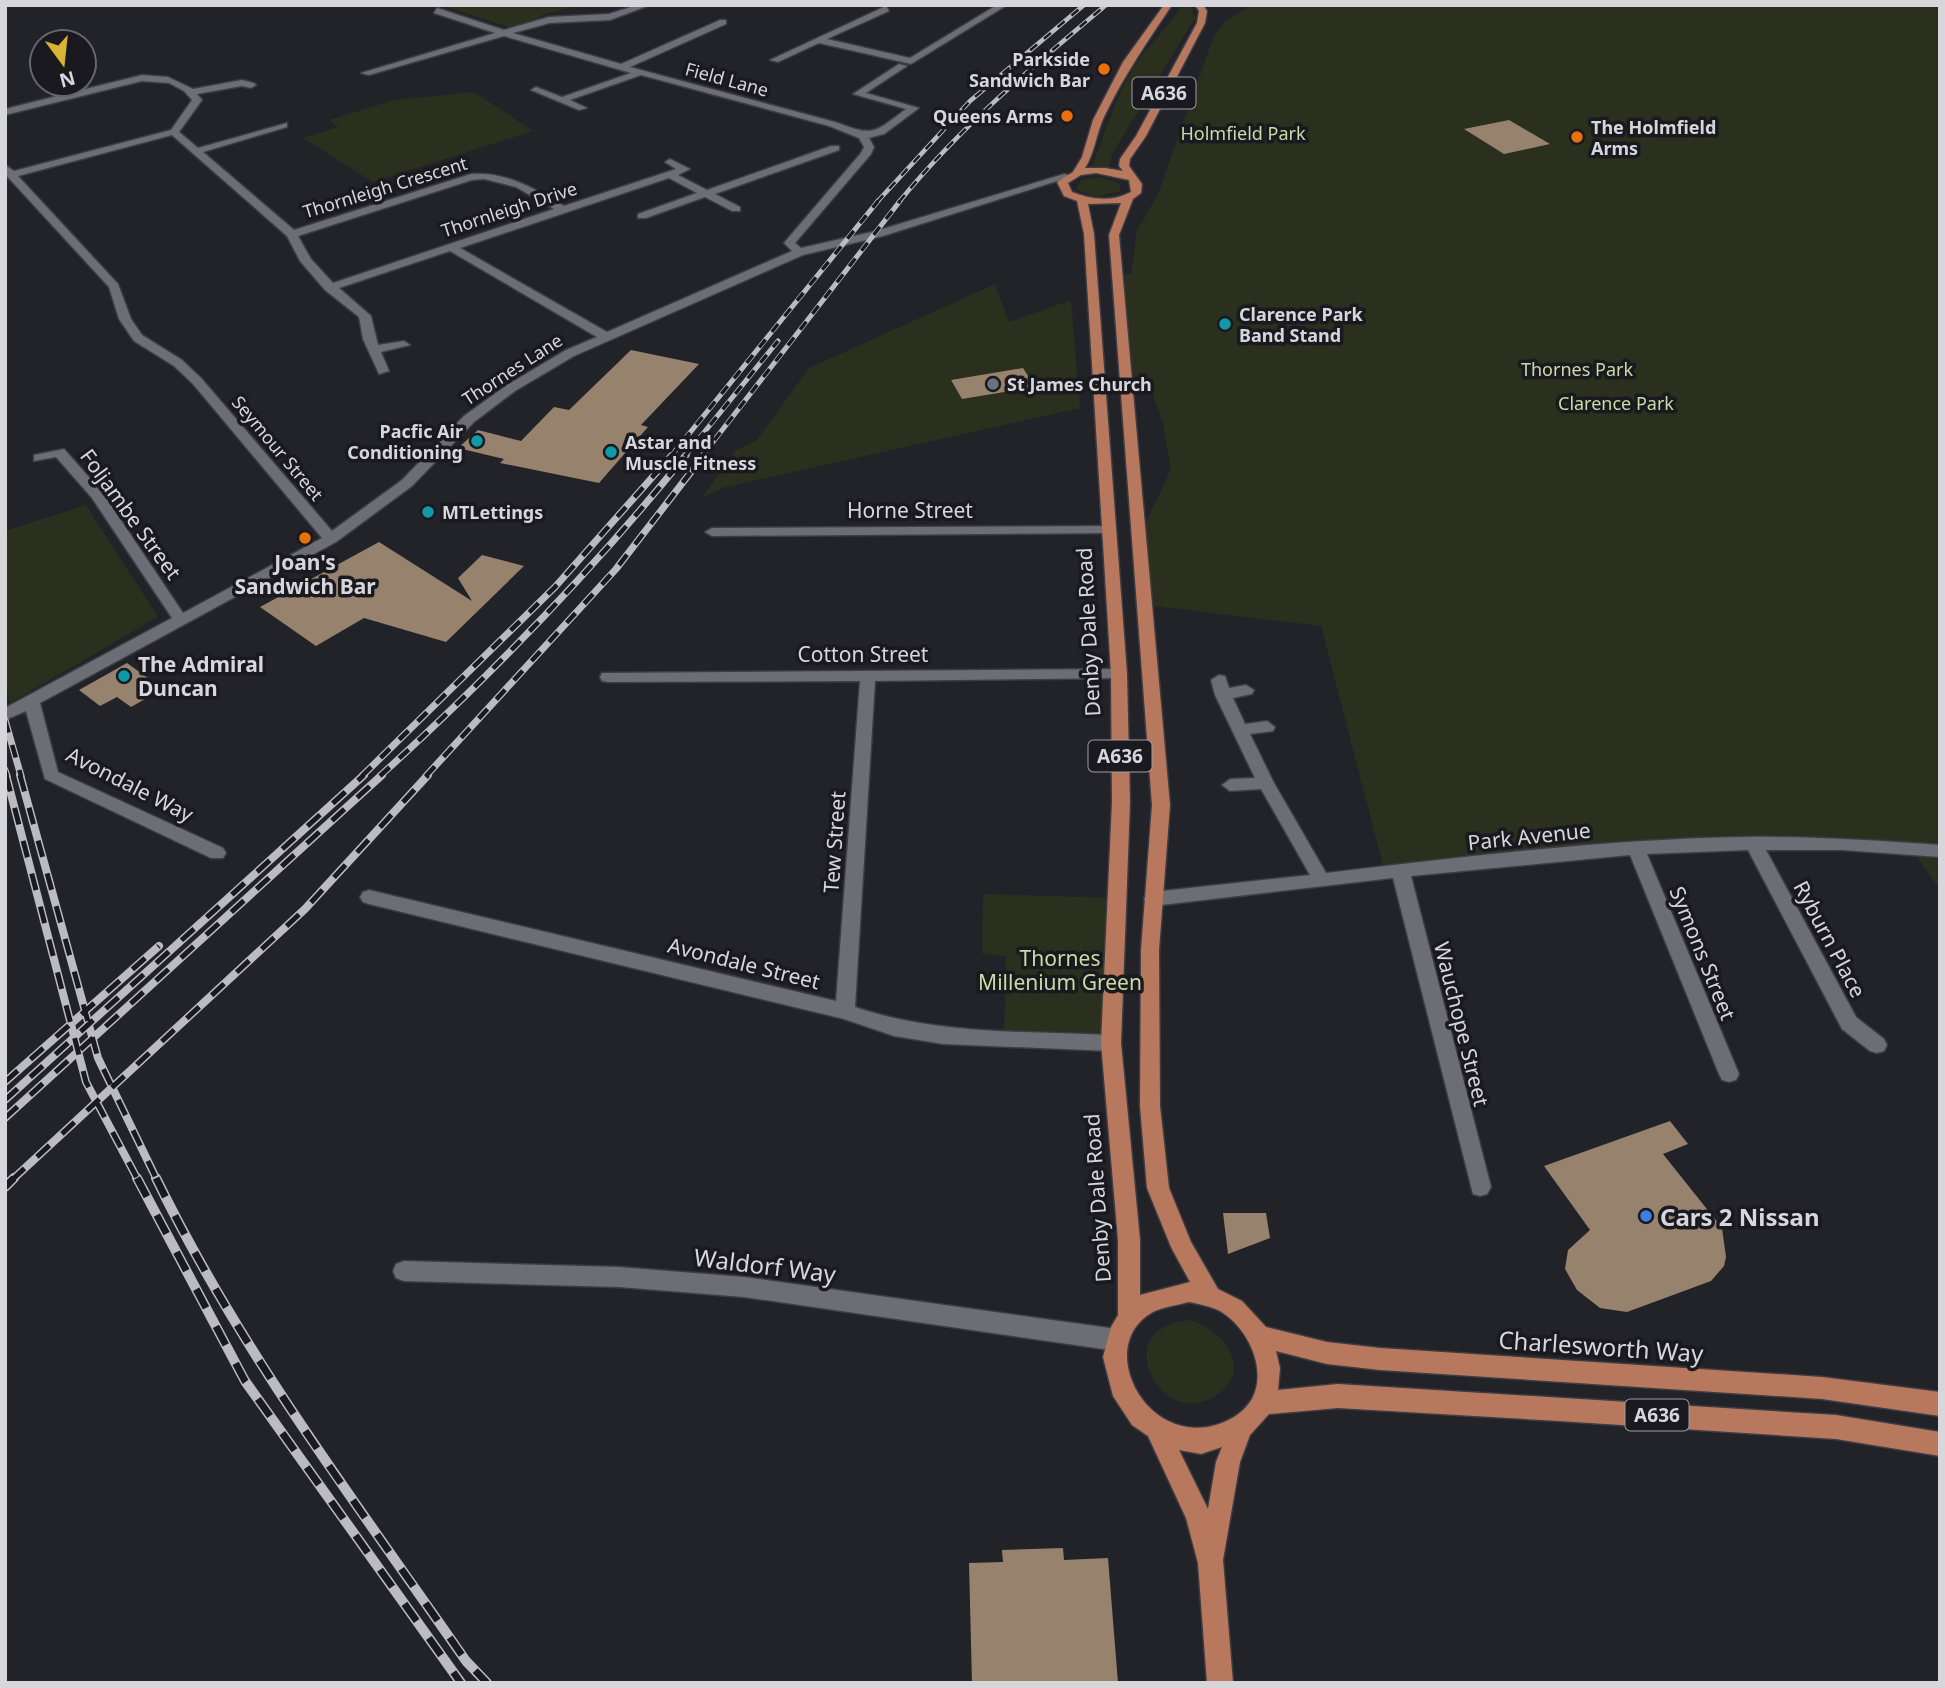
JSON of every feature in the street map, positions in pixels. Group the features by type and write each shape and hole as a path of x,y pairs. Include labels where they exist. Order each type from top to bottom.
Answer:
{"main road":[{"name":"A636","path":"1199,5 1203,11 1201,23 1141,136 1125,159 1124,166 1137,184 1136,192 1128,199 1114,235 1161,805 1153,899 1150,1105 1158,1188 1182,1248 1210,1296"},
{"name":"A636","path":"1075,197 1062,181 1073,174 1087,157 1097,120 1128,62 1170,7"},
{"path":"1073,174 1108,171 1132,178"},
{"path":"1075,197 1102,202 1128,199"},
{"name":"Denby Dale Road","path":"1075,197 1088,234 1119,674 1120,829 1111,1043 1129,1240 1129,1313"},
{"name":"A636","path":"1189,1292 1210,1296 1235,1309 1259,1336 1268,1358 1269,1381 1263,1403 1254,1418 1222,1438 1201,1442 1180,1439 1157,1430 1136,1414 1121,1390 1115,1373 1117,1340 1129,1313 1150,1300 1168,1294 1189,1292"},
{"name":"Charlesworth Way","path":"1259,1336 1327,1353 1380,1359 1822,1388 1940,1404"},
{"name":"A636","path":"1263,1403 1339,1396 1559,1409 1836,1427 1940,1444"},
{"name":"A636","path":"1211,1563 1228,1462 1241,1428"},
{"name":"A636","path":"1157,1430 1198,1515 1211,1563 1220,1683"}],"street":[{"path":"366,74 550,20 610,17 646,5"},
{"path":"799,252 789,243 869,148 863,136 881,132 914,108 858,94 1003,5"},
{"path":"775,60 886,9"},
{"name":"Field Lane","path":"438,11 622,67 832,124 863,136"},
{"path":"622,67 727,23 708,17"},
{"path":"818,40 907,64"},
{"path":"562,100 641,72"},
{"path":"5,111 149,77 165,79 191,92 197,100 174,132 8,172"},
{"path":"191,92 246,83"},
{"path":"536,90 582,108"},
{"path":"197,151 284,125"},
{"path":"174,132 292,234 316,276 365,316 369,340 376,349 378,365 383,371"},
{"path":"642,216 835,148"},
{"path":"807,158 831,162"},
{"name":"Thornleigh Drive","path":"329,288 685,169 670,162"},
{"path":"843,164 855,166"},
{"name":"Seymour Street","path":"8,172 114,286 125,319 138,338 178,363 197,381 331,539"},
{"name":"Thornleigh Crescent","path":"292,234 471,177 489,174 502,176 563,210"},
{"name":"Thornes Lane","path":"5,715 331,539 362,519 407,483 449,437 489,404 550,365 604,337 799,252 850,242 1073,174"},
{"path":"674,177 736,209"},
{"name":"Thornes Lane","path":"1016,192 1075,197"},
{"path":"451,247 604,337"},
{"path":"376,349 404,345"},
{"name":"Foljambe Street","path":"39,458 59,452 97,495 180,619"},
{"name":"Horne Street","path":"712,532 1108,530"},
{"name":"Cotton Street","path":"608,677 1119,674"},
{"name":"Tew Street","path":"845,1011 868,675"},
{"path":"1247,690 1221,687 1266,783 1322,881"},
{"name":"Avondale Way","path":"31,700 51,775 217,853"},
{"path":"1239,730 1267,727"},
{"path":"1230,785 1266,783"},
{"name":"Park Avenue","path":"1153,899 1636,849 1754,844 1940,851"},
{"name":"Ryburn Place","path":"1754,844 1849,1023 1877,1045"},
{"name":"Symons Street","path":"1636,849 1729,1074"},
{"name":"Wauchope Street","path":"1401,873 1480,1187"},
{"name":"Avondale Street","path":"369,897 845,1011 894,1028 943,1036 1111,1043"},
{"name":"Waldorf Way","path":"404,1271 570,1274 692,1282 1117,1340"}],"green space":[{"path":"440,5 580,5 542,15 535,21 512,28"},
{"path":"1181,5 1191,5 1195,18 1112,154 1109,167 1092,166 1117,100 1130,75"},
{"name":"Thornes Park","path":"1252,5 1940,5 1940,890 1911,848 1754,844 1385,873 1321,626 1145,605 1141,533 1171,469 1163,425 1149,382 1123,370 1117,275 1131,274 1137,230 1158,194 1213,38 1224,22"},
{"path":"474,92 533,131 373,182 303,138 338,127 329,120 394,100"},
{"path":"1103,177 1120,184 1120,191 1097,197 1076,189 1081,180"},
{"path":"995,284 1009,322 1071,300 1080,408 722,488 701,499 736,450 756,441 809,368"},
{"path":"86,505 158,617 10,703 5,685 5,531"},
{"name":"Thornes Millenium Green","path":"983,894 1118,898 1111,1043 1004,1039 1006,956 982,954"},
{"path":"1188,1320 1212,1331 1222,1340 1233,1361 1234,1372 1229,1384 1218,1394 1198,1403 1178,1401 1162,1391 1151,1375 1147,1358 1150,1341 1163,1327"}],"building":[{"path":"1509,120 1550,144 1504,154 1464,129"},
{"path":"631,350 699,364 641,425 648,427 599,483 500,463 504,459 458,448 478,430 521,441 554,407 569,410"},
{"name":"St James Church","path":"1023,368 1035,387 962,399 951,380"},
{"path":"379,542 472,601 458,578 482,555 524,566 446,642 364,618 316,646 260,607"},
{"name":"The Admiral Duncan","path":"127,663 163,689 131,707 117,697 100,706 79,690"},
{"name":"Cars 2 Nissan","path":"1670,1121 1688,1144 1663,1154 1722,1228 1726,1257 1724,1266 1711,1281 1627,1312 1600,1308 1577,1290 1565,1269 1568,1250 1590,1230 1544,1166"},
{"path":"1223,1213 1266,1213 1270,1238 1228,1254"},
{"path":"1063,1548 1064,1560 1108,1558 1118,1683 972,1683 969,1563 1003,1562 1002,1550"}],"railway":[{"path":"877,202 970,101 1084,5"},
{"path":"899,202 972,123 1106,5"},
{"path":"671,456 878,201"},
{"path":"702,456 900,201"},
{"path":"685,456 778,341"},
{"path":"362,776 555,587 672,455"},
{"path":"380,776 461,700 539,621 615,539 686,455"},
{"path":"426,776 616,569 704,455"},
{"path":"5,720 21,776"},
{"path":"5,770 7,776"},
{"path":"6,775 71,1024"},
{"path":"20,775 85,1011"},
{"path":"89,1024 364,775"},
{"path":"93,1038 382,775"},
{"path":"112,1087 305,909 428,775"},
{"path":"85,1011 159,946"},
{"path":"71,1024 85,1011"},
{"path":"85,1011 89,1024"},
{"path":"5,1082 71,1024"},
{"path":"71,1024 74,1037"},
{"path":"74,1037 89,1024"},
{"path":"89,1024 93,1038"},
{"path":"5,1100 74,1037"},
{"path":"74,1037 78,1052"},
{"path":"78,1052 93,1038"},
{"path":"93,1038 98,1058 112,1087"},
{"path":"5,1118 78,1052"},
{"path":"78,1052 86,1082 97,1102"},
{"path":"97,1102 112,1087"},
{"path":"112,1087 157,1179"},
{"path":"12,1180 97,1102"},
{"path":"97,1102 138,1180"},
{"path":"137,1178 245,1381 461,1683"},
{"path":"157,1179 189,1242 262,1365 342,1485 466,1661 487,1683"},
{"path":"5,1187 12,1180"}],"place":[{"name":"Parkside Sandwich Bar","path":"1104,69"},
{"name":"Queens Arms","path":"1067,116"},
{"name":"The Holmfield Arms","path":"1577,137"},
{"name":"Clarence Park Band Stand","path":"1225,324"},
{"name":"St James Church","path":"993,384"},
{"name":"Pacfic Air Conditioning","path":"477,441"},
{"name":"Astar and Muscle Fitness","path":"611,452"},
{"name":"MTLettings","path":"428,512"},
{"name":"Joan's Sandwich Bar","path":"305,538"},
{"name":"The Admiral Duncan","path":"124,676"},
{"name":"Cars 2 Nissan","path":"1646,1216"}],"park label":[{"name":"Holmfield Park","path":"1243,133"},
{"name":"Clarence Park","path":"1616,403"}]}
